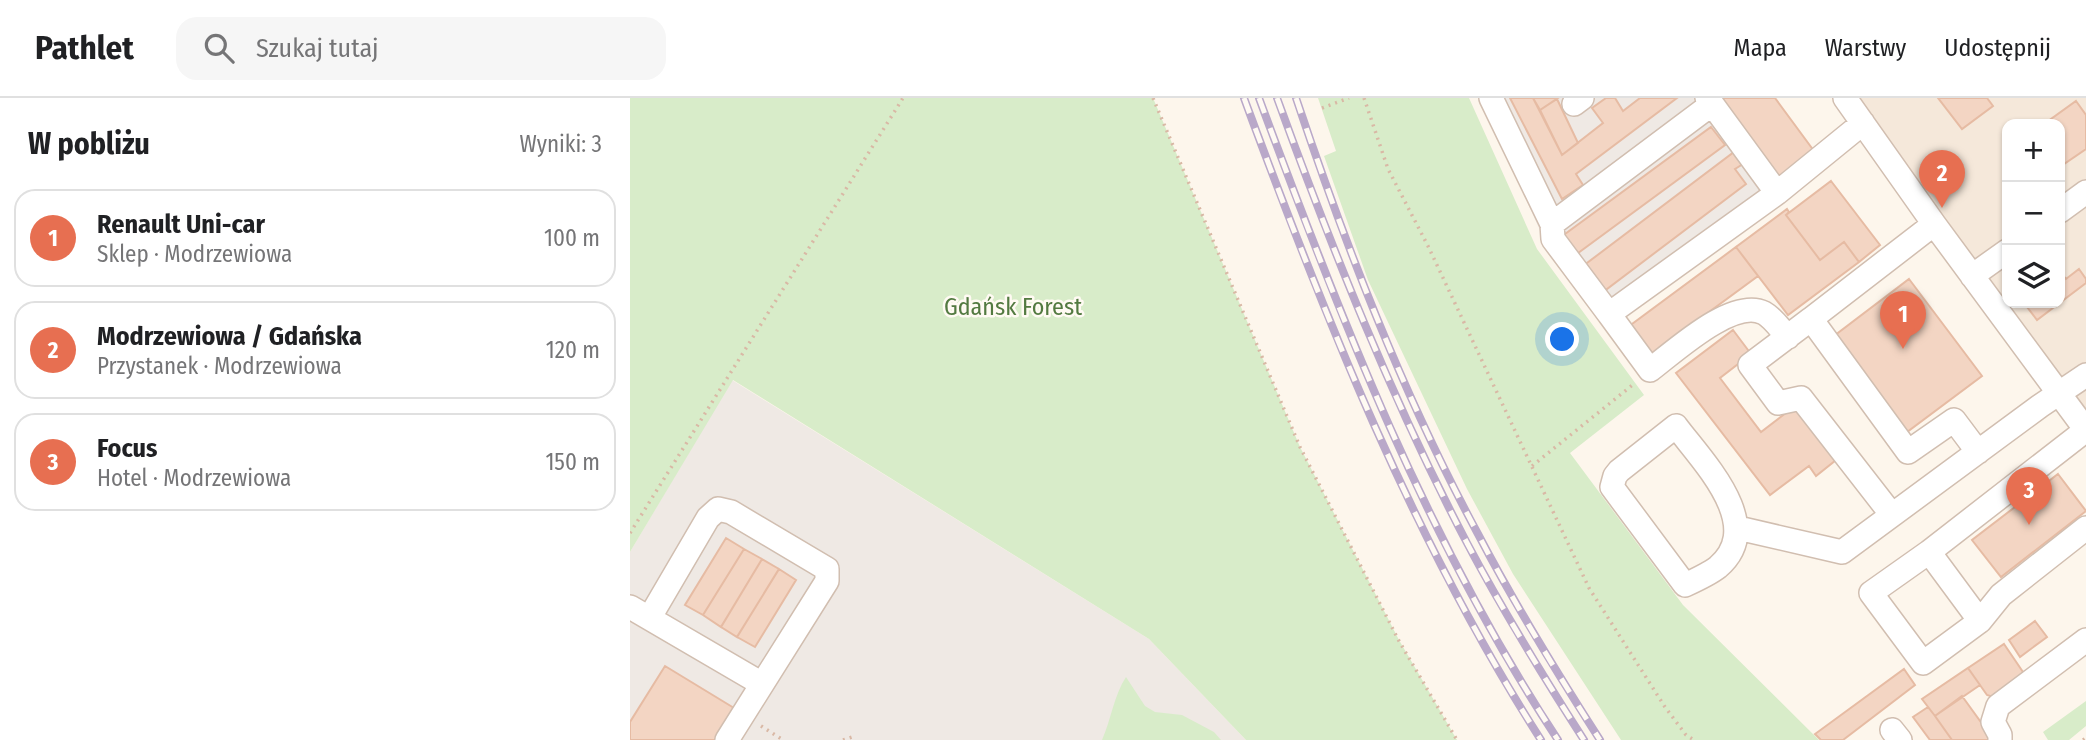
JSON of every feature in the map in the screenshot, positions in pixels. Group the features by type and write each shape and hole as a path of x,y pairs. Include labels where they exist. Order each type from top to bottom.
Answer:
{"street":[{"path":"1491,98 1552,224 1553,239 1650,370 1712,324 1742,310 1764,313 1788,337"},
{"path":"1845,98 2086,430 1929,552 1871,593 1923,663 1980,621 2001,595 2086,528"},
{"path":"1552,224 1710,101 1777,193"},
{"path":"1609,314 1777,193 1863,123"},
{"path":"2065,207 2086,192"},
{"path":"1892,515 1801,398 1778,403 1750,365 1934,224"},
{"path":"1972,276 2002,255"},
{"path":"1811,319 1908,452 1954,420 1978,452"},
{"path":"1738,528 1842,552 2086,375"},
{"path":"1676,426 1730,500 1738,528 1731,550 1719,566 1685,586 1612,487 1615,476 1676,426"},
{"path":"727,740 827,581 827,569 731,512 719,509 708,518 640,612 762,684"},
{"path":"1929,552 1980,621"},
{"path":"2000,740 1993,722 1998,706 2086,640"}],"path":[{"path":"630,533 903,98"},
{"path":"1153,98 1300,447 1399,640 1457,740"},
{"path":"1322,108 1349,98"},
{"path":"1364,98 1388,169 1428,246 1589,588 1665,707 1686,735 1694,740"},
{"path":"1532,466 1650,370"},
{"path":"843,740 855,736"}],"shaded area":[{"path":"1481,98 1775,98 1814,151 1598,315 1543,237"},
{"path":"1845,98 2086,98 2086,430"},
{"path":"732,380 1149,639 1246,740 630,740 630,552"}],"green space":[{"name":"Gdańsk Forest","path":"630,98 1153,98 1300,447 1399,640 1457,740 1246,740 1149,639 733,380 630,552"},
{"path":"1318,98 1469,98 1537,249 1644,395 1570,453 1683,605 1819,740 1621,740 1513,574 1467,489 1368,280 1324,156 1336,151"},
{"path":"1126,677 1145,706 1155,712 1182,715 1214,732 1221,740 1102,740 1118,692"},
{"path":"2086,701 2086,726 2069,740 2048,740 2043,732"}],"building":[{"path":"1510,98 1533,98 1562,155 1603,123 1592,108 1606,98 1615,98 1623,111 1640,98 1677,98 1576,174 1583,185 1562,199"},
{"path":"1533,98 1558,98 1540,110"},
{"path":"1721,98 1775,98 1814,151 1779,177"},
{"path":"1938,98 1987,98 1993,106 1962,129"},
{"path":"1557,99 1578,143 1562,155 1540,110"},
{"path":"2076,101 2086,115 2086,149 2065,163 2065,119 2051,119"},
{"path":"1711,127 1725,145 1574,256 1561,237"},
{"path":"1734,152 1743,164 1735,169 1746,184 1603,292 1583,266"},
{"path":"1831,181 1880,245 1859,262 1844,242 1820,260 1786,215"},
{"path":"1787,209 1789,212 1786,215 1820,260 1844,242 1859,262 1788,315 1736,247"},
{"path":"1736,247 1758,276 1649,356 1628,327"},
{"path":"2079,269 2086,283 2065,299 2065,278"},
{"path":"1909,279 1982,376 1903,435 1830,339"},
{"path":"2028,308 2053,308 2037,320"},
{"path":"1733,330 1751,354 1720,378 1761,432 1795,406 1836,460 1816,476 1809,466 1770,495 1676,373"},
{"path":"2058,474 2086,511 2001,577 1972,540"},
{"path":"726,538 744,549 703,615 685,605"},
{"path":"744,549 762,559 721,627 703,615"},
{"path":"762,559 779,569 737,637 721,627"},
{"path":"779,569 796,580 755,647 737,637"},
{"path":"2035,621 2047,637 2020,657 2009,640"},
{"path":"2004,644 2025,675 1993,697 1987,695 1968,668"},
{"path":"665,666 734,708 715,740 630,740 630,722"},
{"path":"1968,668 1980,685 1935,716 1922,699"},
{"path":"1904,669 1915,685 1843,740 1821,740 1815,734"},
{"path":"1962,696 1993,739 1952,740 1935,716"},
{"path":"1928,707 1952,740 1930,740 1913,717"}],"railway":[{"path":"1244,98 1340,346 1412,508 1452,587 1541,740"},
{"path":"1259,98 1355,346 1427,508 1511,664 1558,740"},
{"path":"1277,98 1319,211 1413,434 1481,568 1584,740"},
{"path":"1296,98 1356,265 1425,428 1507,587 1600,740"}],"place":[{"name":"Modrzewiowa / Gdańska","path":"1942,208"},
{"name":"Renault Uni-car","path":"1903,349"},
{"name":"Focus","path":"2029,525"}]}
